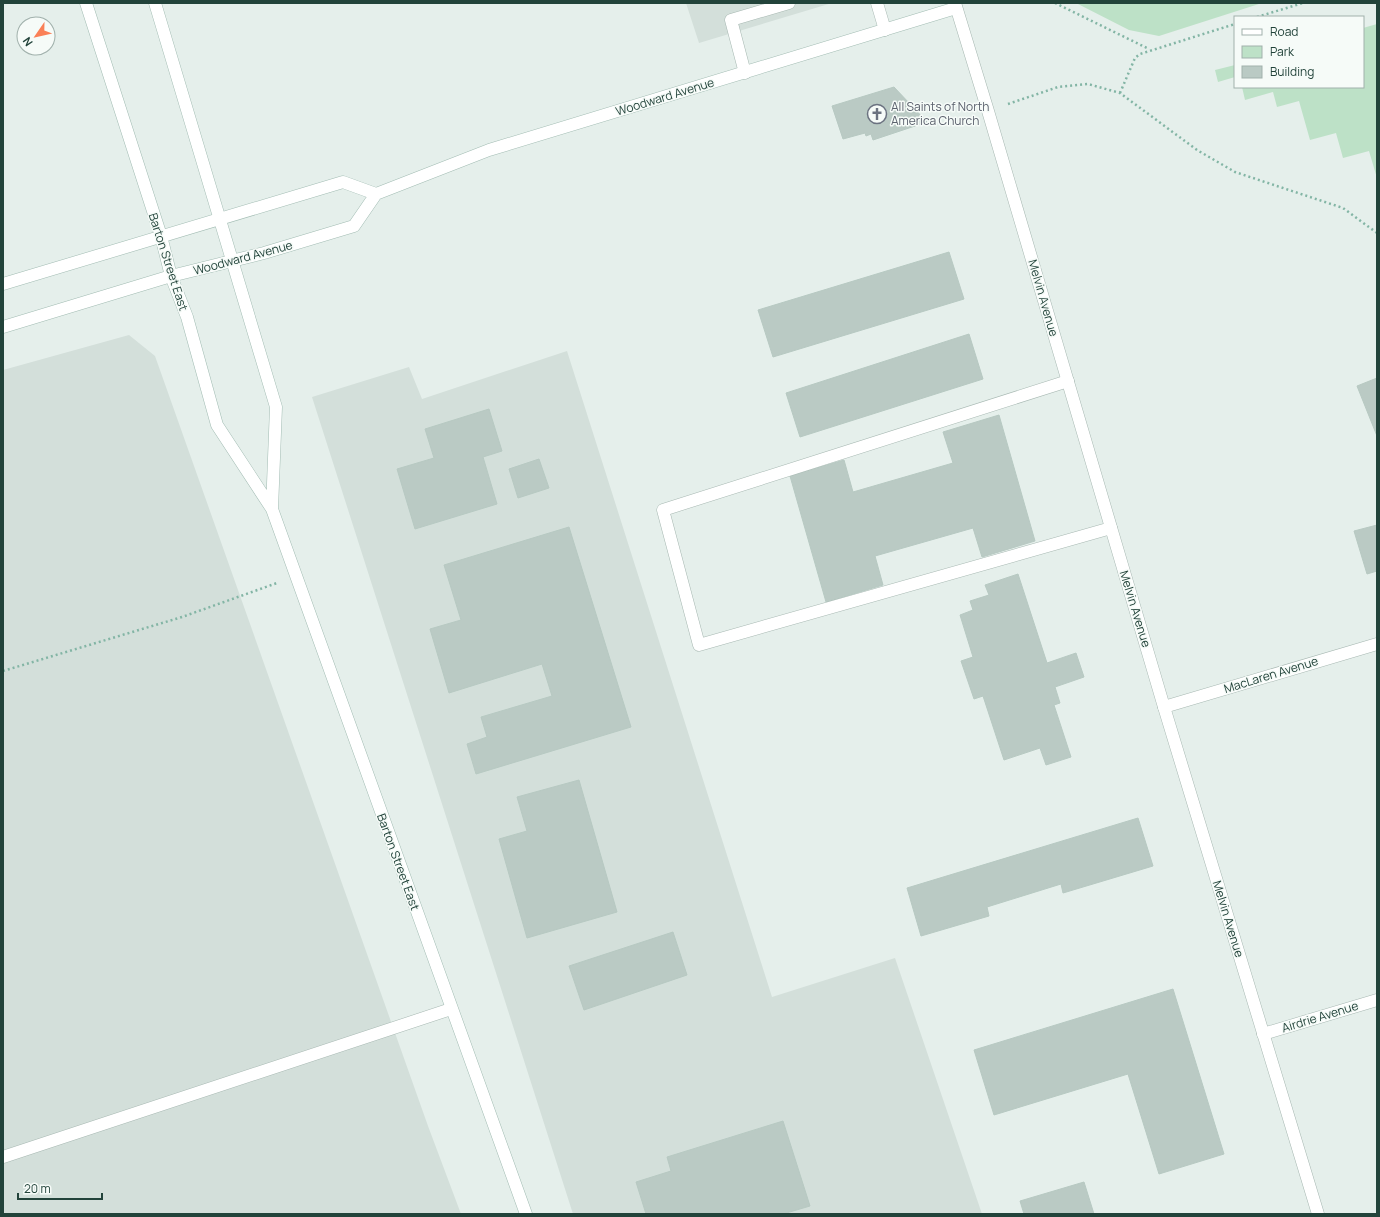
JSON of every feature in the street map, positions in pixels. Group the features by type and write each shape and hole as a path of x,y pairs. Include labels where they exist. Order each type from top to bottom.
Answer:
{"main road":[{"name":"Barton Street East","path":"86,3 161,236 172,276 187,317 217,425 272,509 526,1214"},
{"name":"Barton Street East","path":"155,3 276,407 272,509"},
{"path":"877,3 886,30"},
{"path":"745,73 730,20 784,4"},
{"name":"Woodward Avenue","path":"3,327 172,276 232,261 354,226 376,194 489,150 886,30 956,6"},
{"name":"Melvin Avenue","path":"956,6 1164,707 1318,1214"},
{"path":"3,284 343,182 376,194"},
{"path":"1068,381 663,510 699,645 1111,528"},
{"name":"MacLaren Avenue","path":"1164,707 1377,644"},
{"name":"Airdrie Avenue","path":"1263,1034 1377,1000"},
{"path":"3,1156 451,1009"}],"path":[{"path":"1055,3 1150,50"},
{"path":"1260,16 1303,3"},
{"path":"1120,93 1135,58 1150,50 1234,24"},
{"path":"988,111 1058,87 1088,84 1120,93 1197,150 1235,172 1343,208 1377,233"},
{"path":"3,671 182,617 296,575"}],"shaded area":[{"path":"686,3 832,3 699,43"},
{"path":"129,335 155,356 428,1126 461,1214 3,1214 3,370"},
{"path":"567,351 772,997 895,958 982,1214 573,1214 312,397 409,367 422,399"}],"green space":[{"path":"1076,3 1262,3 1159,36 1129,30"},
{"path":"1377,24 1377,178 1369,151 1343,158 1336,133 1310,140 1299,101 1277,107 1273,92 1245,100 1242,88 1364,88 1364,28"},
{"path":"1234,65 1234,77 1218,82 1215,70"}],"building":[{"name":"All Saints of North America Church","path":"894,87 927,122 873,140 871,134 866,136 865,133 843,139 832,106"},
{"path":"949,252 964,299 773,357 758,310"},
{"path":"969,334 983,379 800,437 786,393"},
{"path":"1377,378 1377,436 1357,386"},
{"path":"489,409 502,451 483,457 497,504 415,529 397,469 434,458 425,429"},
{"path":"999,415 1035,541 982,557 973,528 875,556 883,585 826,602 790,476 844,460 853,492 953,463 943,432"},
{"path":"539,459 549,488 518,498 509,469"},
{"path":"1377,525 1377,571 1367,574 1354,531"},
{"path":"569,527 631,727 476,774 467,744 487,737 481,717 552,696 542,664 449,693 430,629 461,620 444,565"},
{"path":"1018,574 1047,663 1076,653 1084,677 1055,687 1060,703 1054,705 1071,757 1046,765 1040,748 1004,760 983,696 974,699 961,661 973,657 960,615 973,610 970,601 989,595 985,585"},
{"path":"579,780 617,912 527,938 499,839 527,831 517,797"},
{"path":"1138,818 1153,866 1063,893 1061,884 987,907 989,916 921,936 907,888"},
{"path":"673,932 687,975 584,1010 569,966"},
{"path":"1173,989 1224,1154 1159,1174 1128,1074 994,1115 974,1050"},
{"path":"783,1121 810,1206 783,1214 646,1214 636,1182 671,1171 667,1157"},
{"path":"1084,1182 1094,1214 1024,1214 1020,1201"}],"place":[{"name":"All Saints of North America Church","path":"877,114"}]}
